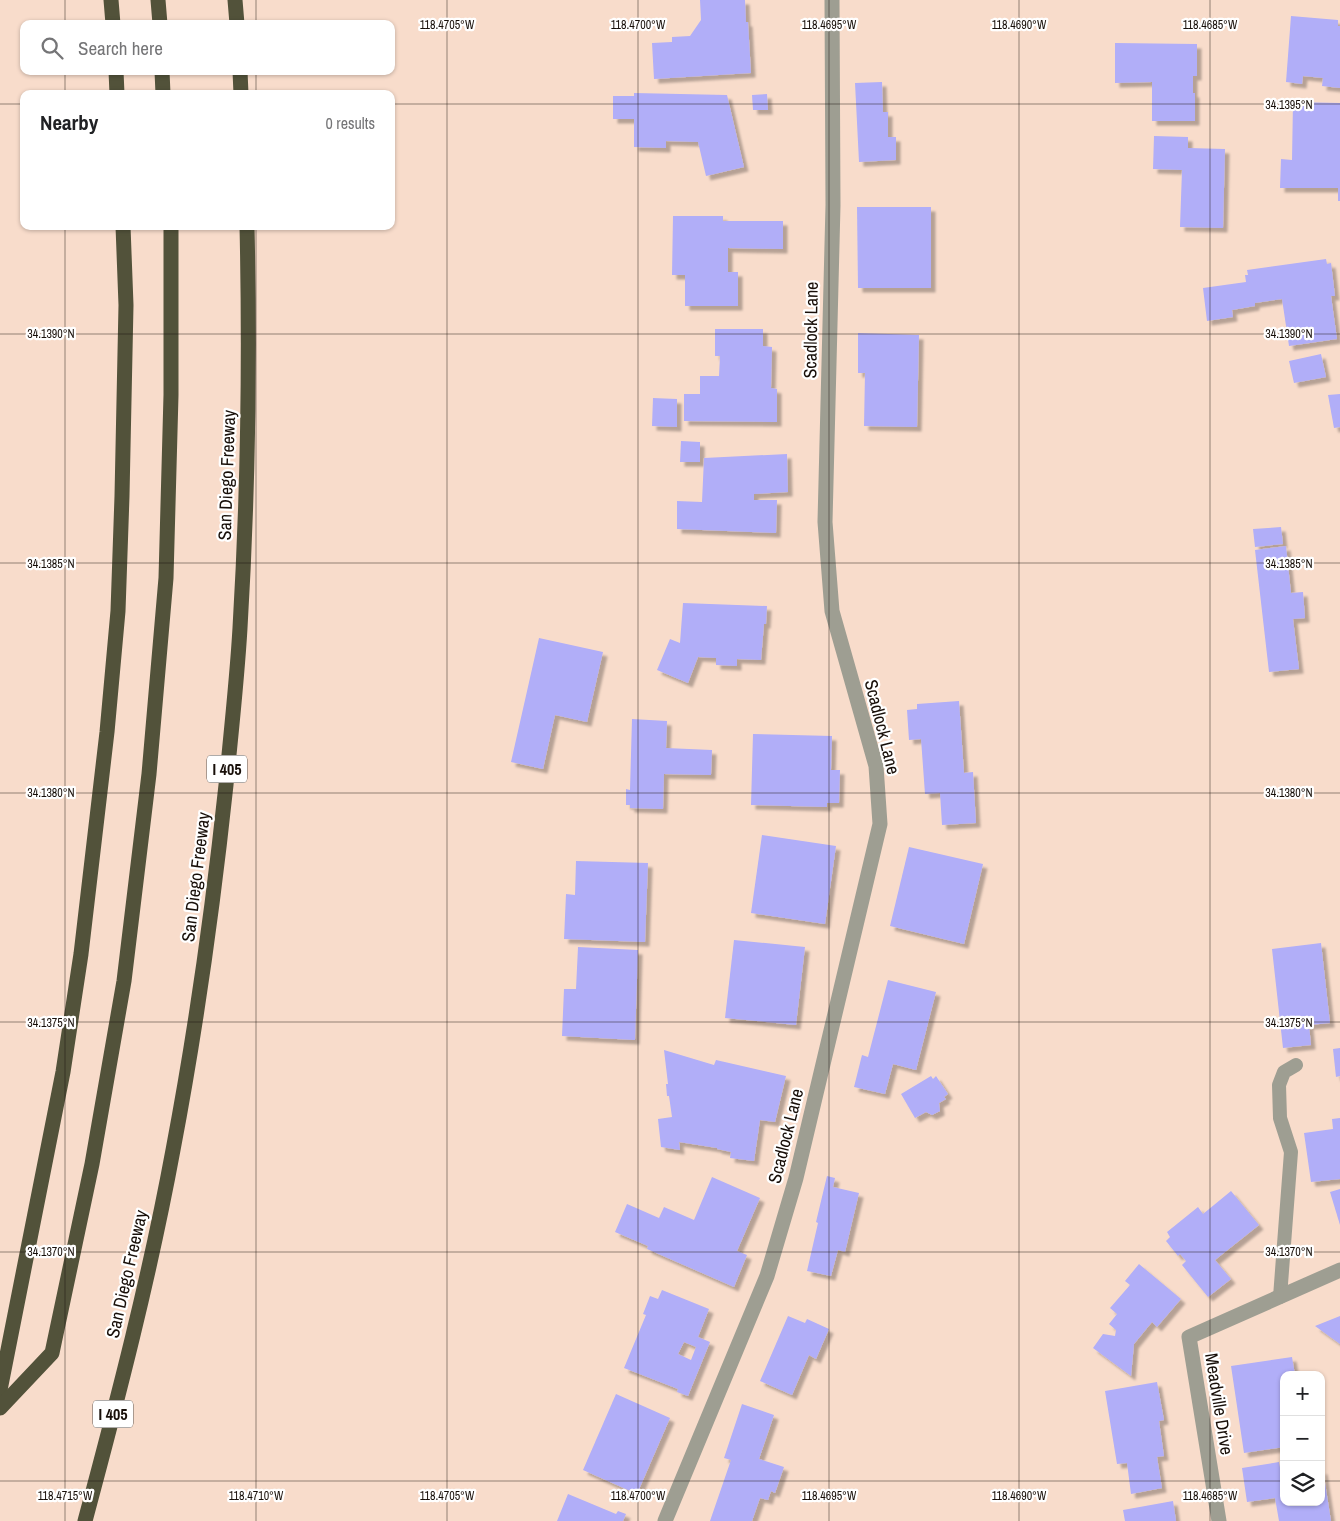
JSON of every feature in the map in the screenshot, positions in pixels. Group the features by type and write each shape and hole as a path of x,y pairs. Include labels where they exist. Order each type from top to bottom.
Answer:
{"highway":[{"path":"111,0 113,20"},
{"path":"158,0 160,20"},
{"path":"235,0 237,20"},
{"path":"116,75 117,90"},
{"path":"162,75 163,90"},
{"path":"240,75 241,90"},
{"path":"0,1390 64,1072 82,945 107,732 118,611 122,496 126,306 123,230"},
{"path":"0,1408 52,1353 92,1164 124,980 149,774 166,578 172,394 171,230"},
{"name":"San Diego Freeway","path":"85,1521 140,1306 173,1152 202,976 218,855 240,630 248,439 247,230"}],"street":[{"name":"Scadlock Lane","path":"665,1521 768,1276 796,1178 880,824 876,766 832,611 826,522 833,204 832,0"},
{"name":"Meadville Drive","path":"1219,1521 1190,1337 1340,1270"}],"lane":[{"path":"1280,1297 1291,1152 1280,1118 1279,1085 1284,1072 1296,1065"}],"building":[{"path":"700,0 745,0 751,73 654,79 652,43 672,42 672,37 690,36 701,20"},
{"path":"1291,16 1338,20 1338,26 1340,26 1340,88 1322,86 1323,78 1303,76 1302,84 1286,82"},
{"path":"1115,43 1197,44 1197,76 1193,76 1195,121 1152,121 1152,82 1115,83"},
{"path":"882,82 883,112 888,112 888,137 896,137 896,160 859,162 855,83"},
{"path":"634,93 727,95 744,167 706,176 698,142 666,141 666,148 634,147 634,119 613,119 613,96 634,96"},
{"path":"767,94 768,110 753,110 752,95"},
{"path":"1293,102 1340,103 1340,201 1338,201 1338,188 1280,188 1281,159 1292,160"},
{"path":"1154,136 1188,137 1188,148 1225,149 1223,228 1180,227 1182,170 1153,169"},
{"path":"857,207 931,207 931,288 858,288"},
{"path":"673,216 723,216 723,221 783,221 783,249 728,248 728,272 738,272 738,306 685,306 685,275 672,275"},
{"path":"1326,259 1327,264 1331,263 1335,296 1331,296 1337,339 1289,346 1282,299 1255,303 1255,306 1232,310 1233,317 1207,321 1203,288 1246,282 1245,275 1248,275 1247,270"},
{"path":"715,329 763,329 763,346 772,347 771,388 777,389 777,422 684,421 684,394 700,394 700,376 719,376 720,356 715,356"},
{"path":"858,333 919,335 917,427 864,426 865,373 858,373"},
{"path":"1321,354 1326,377 1294,383 1289,361"},
{"path":"1340,394 1340,427 1334,428 1328,395"},
{"path":"653,398 677,399 677,427 652,426"},
{"path":"681,441 700,442 700,462 680,462"},
{"path":"787,454 788,492 754,494 754,500 777,500 776,533 677,529 677,501 702,502 704,458"},
{"path":"1281,527 1283,544 1255,547 1253,529"},
{"path":"1286,546 1291,593 1303,592 1305,618 1293,619 1299,669 1269,672 1255,550"},
{"path":"683,603 767,606 761,660 737,659 737,666 716,665 716,658 698,657 688,683 657,670 670,639 680,643"},
{"path":"539,638 603,652 587,722 555,715 543,769 511,762"},
{"path":"959,701 964,773 973,772 976,823 942,825 940,793 925,794 921,739 909,740 907,710 917,709 917,704"},
{"path":"632,719 667,721 666,748 712,750 711,775 664,774 663,809 630,808 630,805 626,805 626,789 630,790"},
{"path":"753,734 832,736 831,770 840,770 839,803 827,803 827,807 751,805"},
{"path":"762,835 836,846 825,924 751,913"},
{"path":"909,847 983,864 964,944 890,926"},
{"path":"576,861 648,863 645,942 564,939 566,894 575,895"},
{"path":"734,940 805,947 796,1025 725,1018"},
{"path":"1321,943 1330,1023 1309,1025 1311,1045 1283,1048 1272,949"},
{"path":"578,947 638,950 635,1040 562,1036 564,989 576,989"},
{"path":"888,980 936,992 916,1070 893,1064 885,1094 854,1087 862,1055 868,1057"},
{"path":"1340,1048 1340,1076 1336,1077 1333,1049"},
{"path":"664,1050 714,1065 716,1060 786,1076 775,1122 760,1120 754,1161 730,1158 731,1152 717,1148 679,1142 680,1150 661,1147 658,1119 672,1117 669,1096 667,1096 666,1084 668,1084"},
{"path":"931,1076 933,1079 936,1076 948,1094 944,1097 946,1099 939,1103 940,1111 932,1115 926,1112 915,1118 901,1094"},
{"path":"1340,1118 1340,1179 1311,1182 1304,1133 1333,1129 1332,1119"},
{"path":"827,1176 835,1178 833,1187 859,1193 845,1252 838,1250 831,1276 807,1271"},
{"path":"712,1177 760,1198 737,1251 747,1255 734,1287 647,1249 648,1246 615,1232 627,1204 659,1218 664,1207 694,1220"},
{"path":"1340,1189 1340,1225 1330,1192"},
{"path":"1231,1191 1259,1225 1215,1260 1231,1279 1208,1297 1182,1265 1186,1261 1180,1254 1178,1256 1166,1241 1170,1237 1167,1232 1198,1207 1203,1214"},
{"path":"1139,1264 1181,1299 1157,1327 1152,1322 1134,1344 1131,1376 1093,1348 1103,1334 1115,1336 1116,1330 1109,1324 1117,1314 1110,1308 1130,1285 1125,1281"},
{"path":"662,1290 709,1309 698,1337 710,1342 688,1396 677,1392 678,1389 624,1368 646,1315 643,1314 650,1296 658,1299","holes":["684,1342 696,1347 691,1360 678,1354"]},
{"path":"788,1316 805,1323 807,1319 829,1329 816,1359 809,1355 792,1395 760,1381"},
{"path":"1340,1316 1340,1344 1315,1326"},
{"path":"1292,1357 1294,1371 1280,1371 1280,1448 1244,1453 1231,1366"},
{"path":"1157,1382 1164,1420 1159,1421 1164,1456 1157,1457 1162,1488 1131,1494 1127,1463 1117,1464 1105,1391"},
{"path":"616,1394 670,1418 637,1494 583,1470"},
{"path":"742,1404 774,1415 759,1459 784,1467 775,1493 771,1491 768,1500 760,1498 752,1521 710,1521 731,1460 724,1458"},
{"path":"1279,1462 1280,1506 1325,1506 1325,1483 1331,1521 1279,1521 1275,1498 1247,1502 1242,1468"},
{"path":"568,1494 616,1514 618,1511 626,1514 623,1521 557,1521"},
{"path":"1173,1501 1176,1521 1125,1521 1123,1510"}]}
